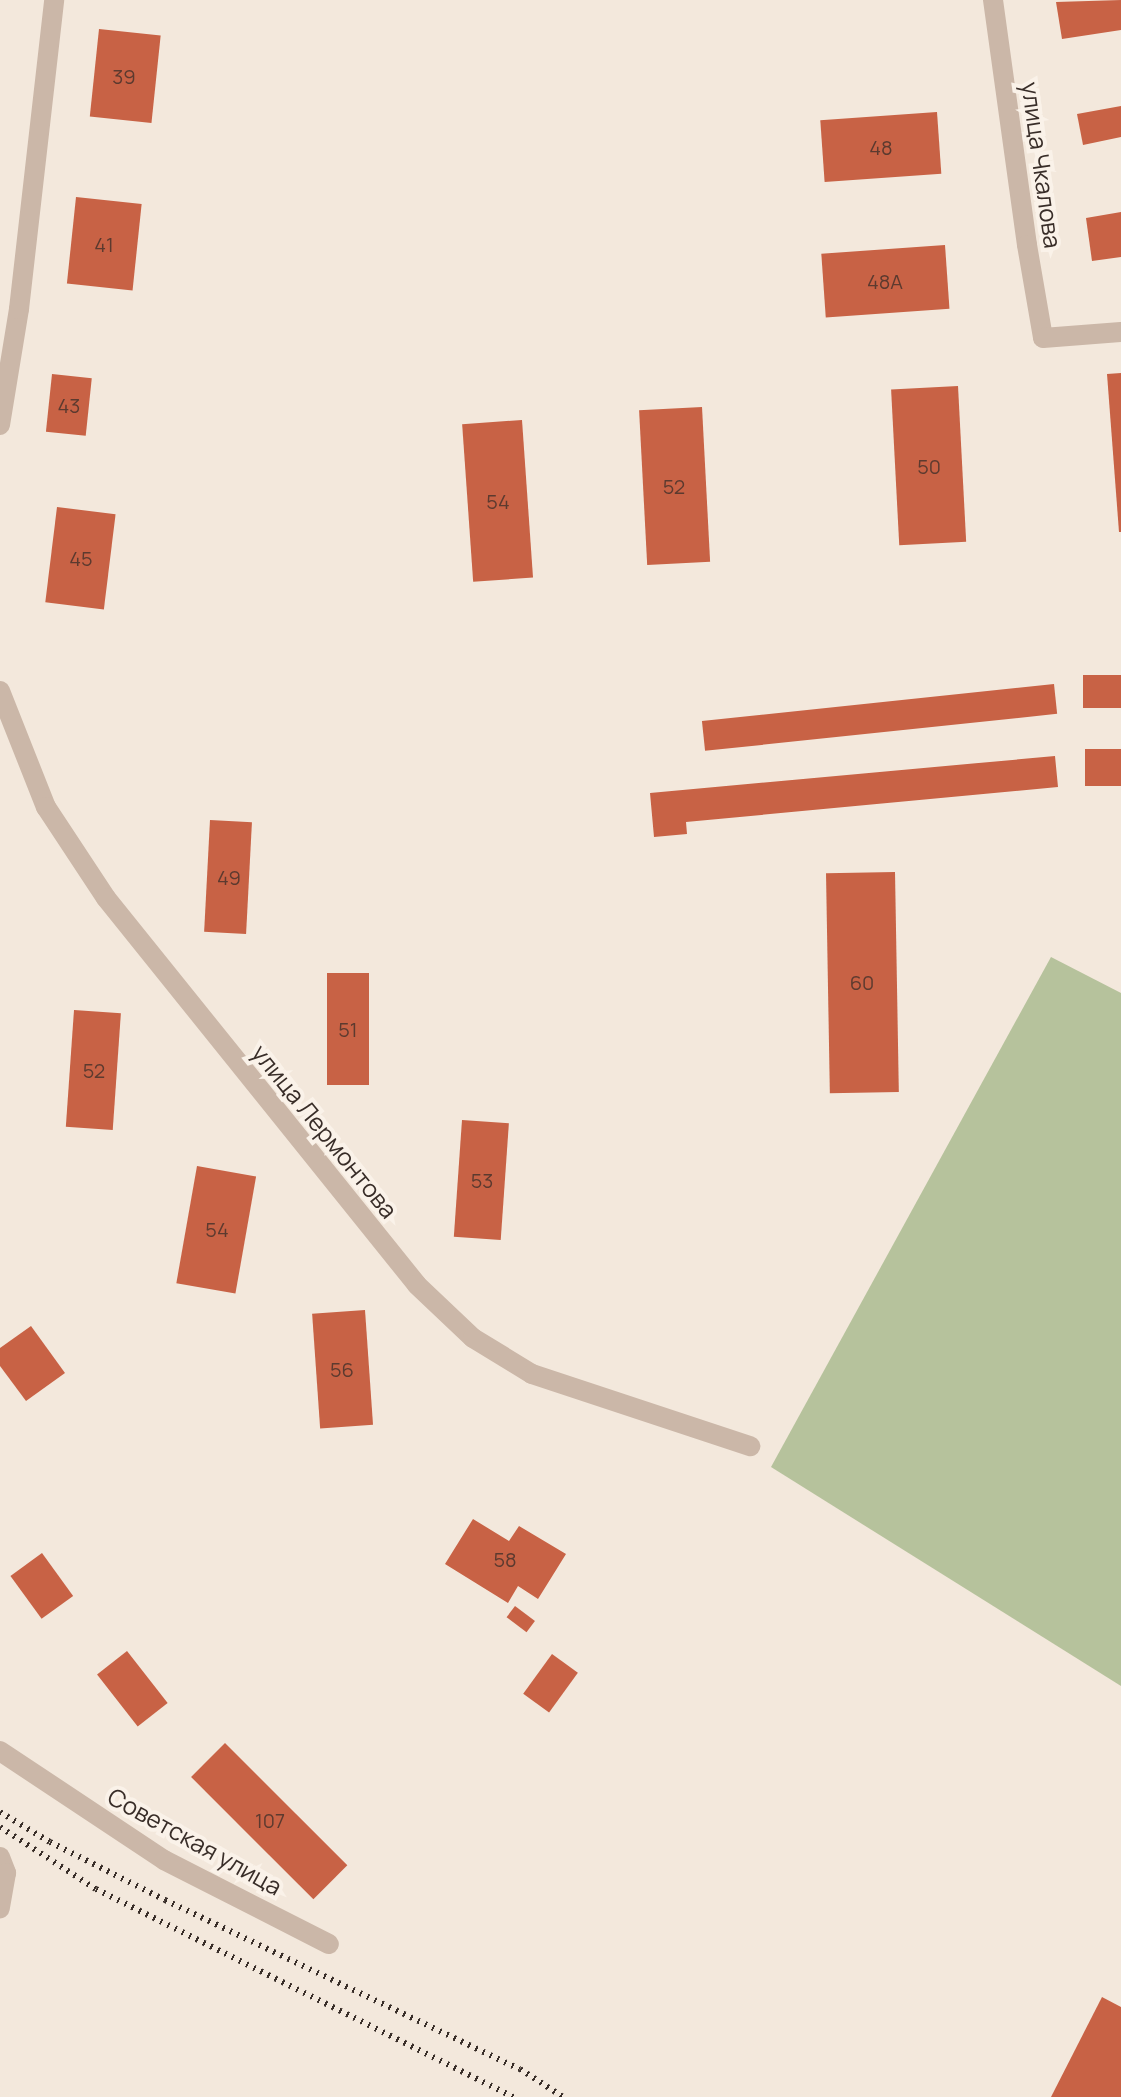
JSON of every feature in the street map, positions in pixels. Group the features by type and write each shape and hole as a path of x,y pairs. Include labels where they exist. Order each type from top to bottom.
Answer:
{"street":[{"path":"0,425 19,309 54,0"},
{"name":"улица Чкалова","path":"993,0 1043,338 1121,332"},
{"name":"улица Лермонтова","path":"0,691 46,807 106,898 417,1285 473,1338 532,1374 750,1446"},
{"name":"Советская улица","path":"0,1751 164,1860 329,1944"},
{"path":"0,1857 6,1873 0,1908"}],"green space":[{"path":"1051,957 1121,993 1121,1686 771,1467"}],"building":[{"path":"1121,0 1121,30 1062,39 1056,2"},
{"path":"99,29 161,35 151,123 90,117"},
{"path":"1121,106 1121,137 1083,145 1077,114"},
{"path":"937,112 941,174 825,182 820,120"},
{"path":"76,197 142,204 133,290 67,284"},
{"path":"1121,212 1121,257 1092,261 1086,218"},
{"path":"945,245 949,309 826,317 821,254"},
{"path":"1121,373 1121,532 1119,532 1107,374"},
{"path":"52,374 92,378 86,436 46,432"},
{"path":"958,386 966,542 899,545 891,390"},
{"path":"702,407 710,562 647,565 639,410"},
{"path":"522,420 533,578 473,582 462,424"},
{"path":"57,507 116,514 104,609 45,602"},
{"path":"1083,675 1121,675 1121,708 1083,708"},
{"path":"1054,684 1057,714 705,751 702,721"},
{"path":"1085,749 1121,749 1121,786 1085,786"},
{"path":"1055,756 1058,787 686,822 687,834 654,837 650,793"},
{"path":"210,820 252,822 246,934 204,932"},
{"path":"895,872 899,1092 830,1093 826,873"},
{"path":"327,973 369,973 369,1085 327,1085"},
{"path":"74,1010 121,1013 113,1130 66,1127"},
{"path":"462,1120 509,1123 501,1240 454,1237"},
{"path":"197,1166 256,1176 235,1294 176,1283"},
{"path":"365,1310 373,1425 320,1428 312,1314"},
{"path":"31,1326 65,1373 26,1401 0,1366 0,1348"},
{"path":"473,1519 509,1541 519,1526 566,1554 538,1599 518,1586 508,1603 445,1564"},
{"path":"42,1553 73,1596 42,1619 10,1576"},
{"path":"515,1606 535,1621 527,1632 507,1617"},
{"path":"127,1651 168,1703 138,1726 97,1674"},
{"path":"552,1654 578,1673 549,1712 523,1694"},
{"path":"225,1743 347,1865 313,1899 191,1777"},
{"path":"1102,1997 1121,2007 1121,2097 1051,2097"}],"railway":[{"path":"0,1812 50,1842 165,1900 520,2069 563,2097"},
{"path":"0,1827 96,1889 514,2097"}]}
